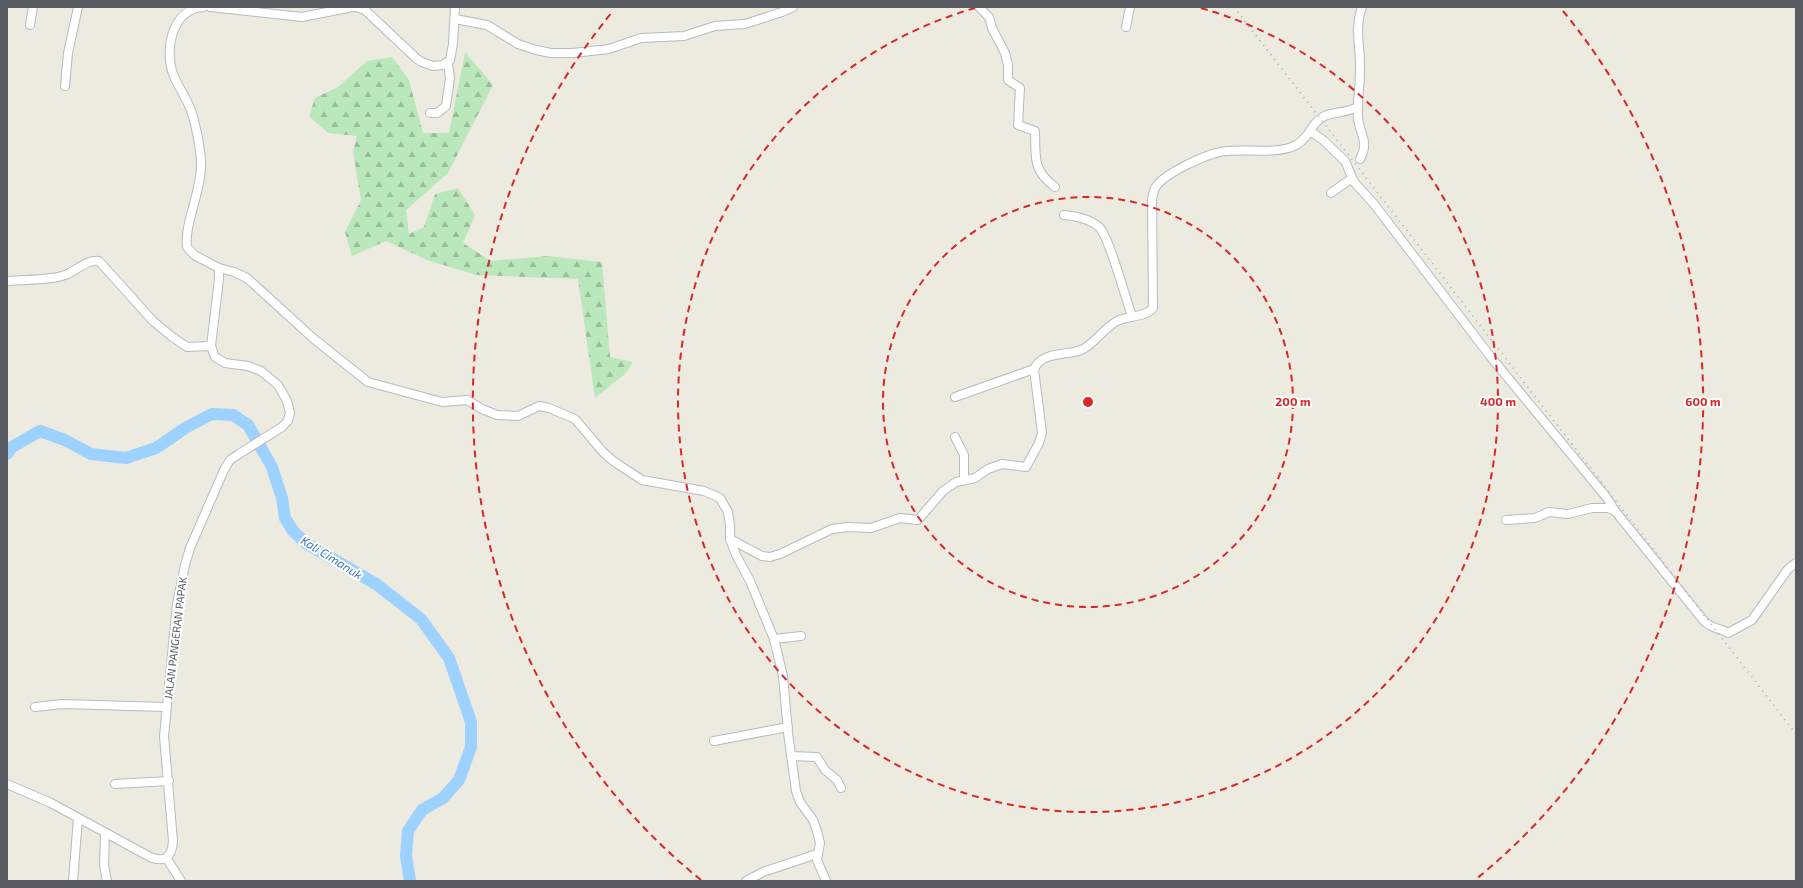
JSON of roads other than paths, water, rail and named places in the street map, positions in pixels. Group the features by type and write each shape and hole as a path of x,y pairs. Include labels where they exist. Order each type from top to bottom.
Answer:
{"street":[{"path":"30,24 33,7"},
{"path":"65,86 68,53 78,7"},
{"path":"182,7 203,7"},
{"path":"210,7 302,17 355,7 365,10 417,59 433,66 450,59"},
{"path":"430,113 437,113 446,106 450,78 450,59 453,44 455,7"},
{"path":"455,19 487,25 518,44 531,48 551,53 567,53 609,49 641,38 684,36 715,26 744,24 793,7"},
{"path":"979,7 989,17 992,28 1005,52 1008,65 1008,80 1020,88 1018,125 1034,130 1038,169 1044,179 1056,187"},
{"path":"1126,27 1130,7"},
{"path":"1360,158 1364,153 1365,145 1359,126 1358,107 1360,70 1357,29 1358,18 1362,7"},
{"path":"192,8 184,14 177,23 171,44 172,71 188,102 200,143 200,175 186,241 190,251 219,268 234,272 247,278 319,343 368,382 442,402 467,400 482,409 497,415 518,416 539,406 549,408 568,415 575,420 603,452 613,461 642,480 704,491 720,498 728,512 730,539 774,639 783,676 796,791 800,802 813,820 819,836 820,843 817,860 826,881"},
{"path":"730,539 762,556 770,557 780,554 832,530 848,527 870,528 900,518 918,520 943,491 956,482 975,478 997,465 1008,464 1024,467 1029,465 1042,433 1034,369 1037,363 1047,357 1082,350 1112,324 1132,316 1151,311 1154,304 1152,200 1155,188 1169,175 1211,154 1227,151 1267,150 1293,146 1298,144 1322,116 1358,107"},
{"path":"1310,131 1323,140 1345,161 1352,178 1374,204 1490,356 1607,498 1615,511 1704,621 1715,629 1724,630 1728,633 1752,620 1788,569 1796,563"},
{"path":"1331,193 1352,178"},
{"path":"1064,215 1078,217 1099,227 1107,243 1132,316"},
{"path":"7,281 63,275 74,272 92,261 99,261 153,321 171,336 187,346 211,346 220,279 219,268"},
{"name":"JALAN PANGERAN PAPAK","path":"167,859 170,855 172,846 169,781 164,736 177,604 182,576 190,548 224,470 230,460 282,427 289,417 290,409 284,394 272,379 254,367 225,363 218,360 215,357 211,346"},
{"path":"955,397 1034,369"},
{"path":"955,437 964,455 964,480"},
{"path":"1506,520 1535,518 1548,512 1568,514 1592,508 1608,508 1615,511"},
{"path":"774,639 801,636"},
{"path":"35,707 62,704 166,710"},
{"path":"714,741 788,727"},
{"path":"791,756 817,757 825,770 837,780 841,788"},
{"path":"115,784 169,781"},
{"path":"7,784 40,797 150,858 158,860 167,859 181,881"},
{"path":"73,881 78,818"},
{"path":"105,833 104,865 107,881"},
{"path":"746,881 763,872 817,854"}],"waterway":[{"name":"Kali Cimanuk","path":"7,454 12,447 40,431 65,440 91,454 126,458 156,448 187,427 212,414 233,415 248,425 272,467 282,498 285,518 293,531 307,544 376,584 421,619 449,658 471,722 471,747 459,780 443,798 422,810 408,831 406,856 410,881"}],"railway":[{"path":"1234,7 1796,734"}]}
